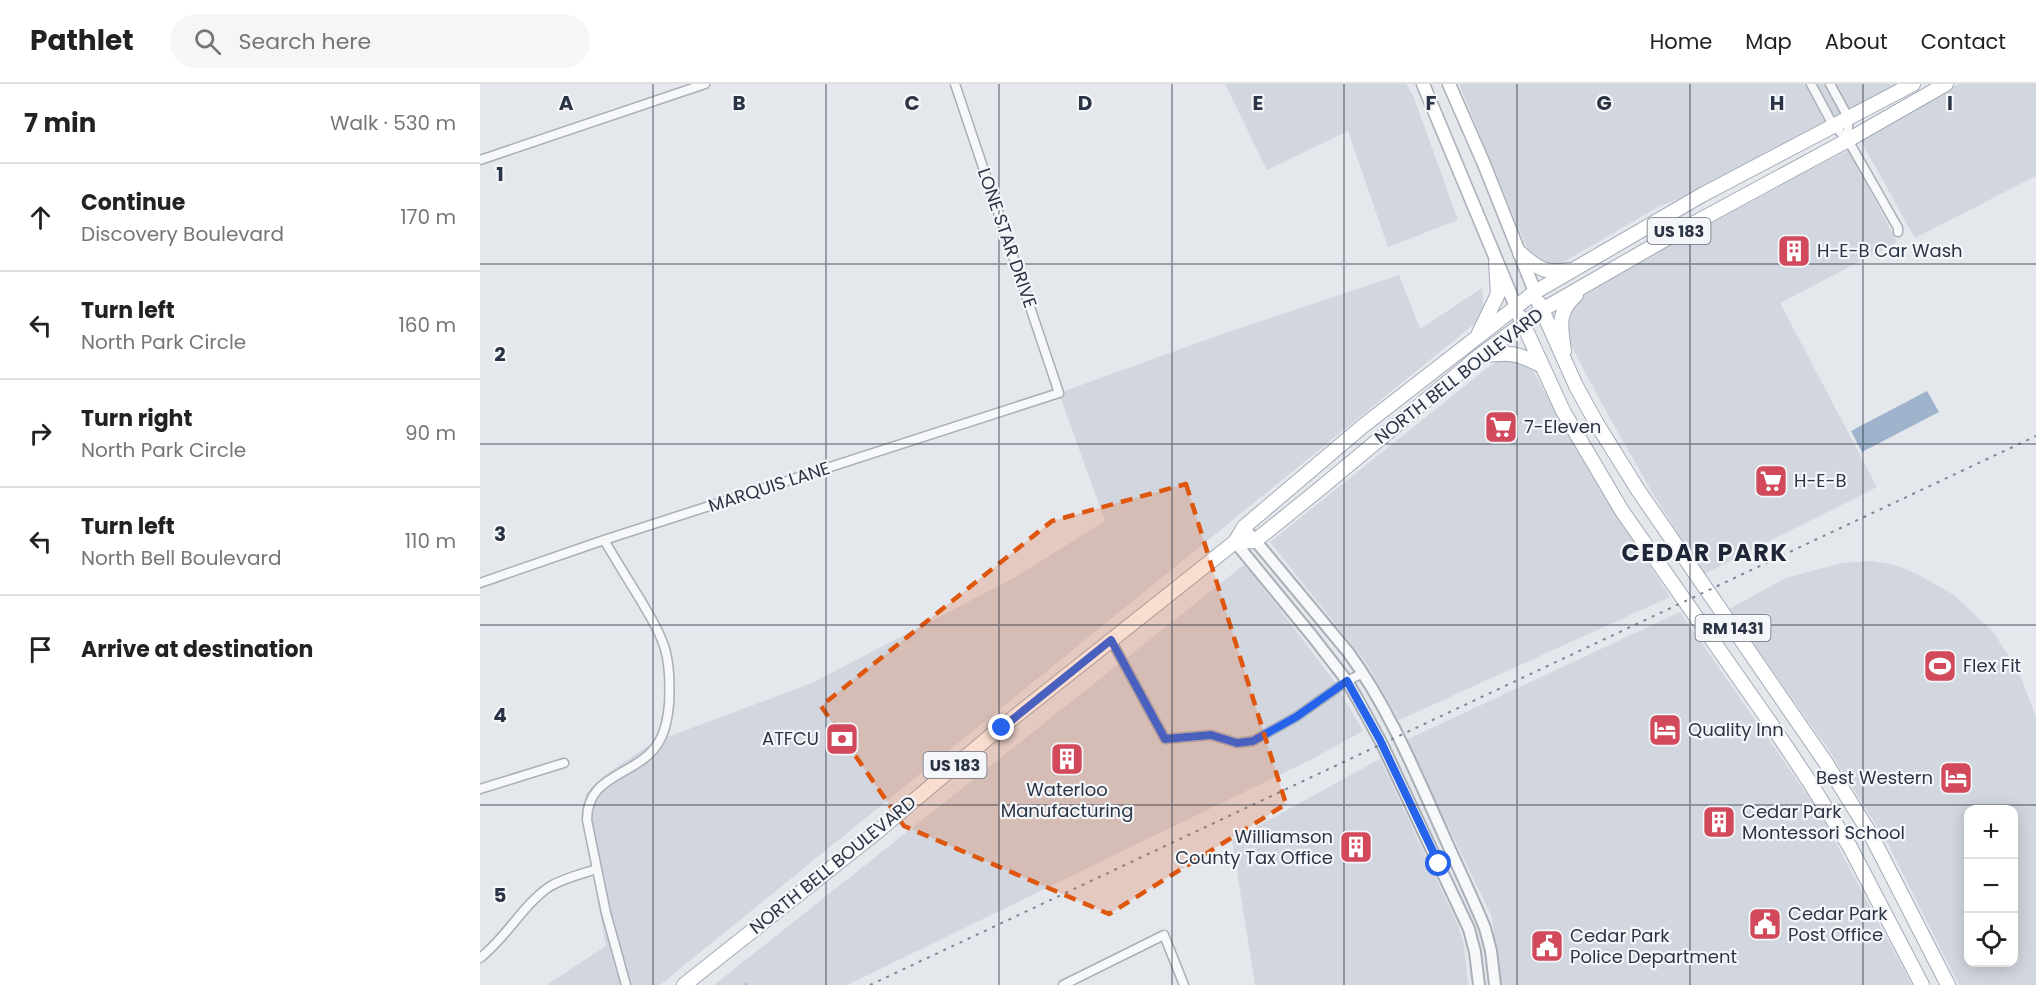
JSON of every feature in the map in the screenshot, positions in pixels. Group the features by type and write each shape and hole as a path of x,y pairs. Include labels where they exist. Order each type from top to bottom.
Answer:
{"main road":[{"name":"RM 1431","path":"1423,84 1522,323 1563,411 1622,512 1769,721 1850,847 1922,985"},
{"name":"RM 1431","path":"1449,84 1542,310 1566,365 1597,424 1638,490 1826,763 1866,826 1948,985"},
{"name":"NORTH BELL BOULEVARD","path":"684,985 1235,542 1244,527 1363,426 1535,292 1701,195 1913,84"},
{"name":"NORTH BELL BOULEVARD","path":"1255,541 1522,323 1593,280 1946,84"},
{"path":"1520,253 1538,268 1556,272 1575,269"},
{"path":"1477,337 1498,294 1496,262"},
{"path":"1566,365 1560,317 1567,303 1593,280"},
{"path":"1478,357 1512,353 1522,355 1542,366"},
{"path":"1235,542 1255,541"}],"street":[{"path":"480,160 705,84"},
{"name":"LONE STAR DRIVE","path":"955,84 1059,393"},
{"path":"1810,84 1833,125 1848,140 1898,228 1898,232"},
{"path":"1830,84 1848,117 1848,140"},
{"name":"MARQUIS LANE","path":"480,583 604,540 1059,393"},
{"path":"1244,527 1364,673 1408,756 1478,911 1491,951 1495,985"},
{"path":"604,540 657,628 665,649 669,671 668,714 660,742 642,760 601,785 591,798 587,809 587,820 606,913 626,985"},
{"path":"1235,542 1347,681 1380,740 1459,905 1475,950 1479,985"},
{"path":"1111,640 1165,739 1211,735 1237,743 1253,741 1296,717 1347,681 1364,673"},
{"path":"480,789 564,763"},
{"path":"480,958 496,945 525,910 549,887 597,869"},
{"path":"1064,985 1164,934 1184,985"}],"highlighted area":[{"path":"1186,484 1286,804 1109,914 904,826 821,706 1052,521"}],"shaded area":[{"path":"1225,84 1406,84 1414,98 1458,220 1388,247 1348,131 1267,170"},
{"path":"1459,84 1900,84 1765,155 1658,207 1557,266 1550,266 1531,258"},
{"path":"1958,84 2036,84 2036,176 1915,238 1861,141"},
{"path":"1848,150 1897,242 1780,303 1877,487 1704,574 1653,494 1600,400 1566,336 1565,318 1574,301 1666,247"},
{"path":"1399,275 1420,329 1482,288 1484,316 660,985 547,985 606,946 583,820 586,795 602,777 654,742 812,683 1014,578 1105,521 1059,393 1214,337"},
{"path":"1505,356 1533,371 1591,474 1670,597 1399,720 1367,664 1270,542"},
{"path":"1872,561 1895,565 1917,574 1954,595 1993,632 2018,670 2036,717 2036,985 1959,985 1888,844 1828,749 1729,609 1786,578 1842,563"},
{"path":"1245,564 1334,681 1363,731 1310,760 847,985 714,985"},
{"path":"1680,612 1820,813 1912,985 1500,985 1492,917 1406,740"},
{"path":"1380,759 1458,925 1464,945 1468,985 1255,985 1232,840"}],"water":[{"path":"1927,391 1939,412 1862,452 1851,431"}],"railway":[{"path":"870,985 2036,436"}],"place":[{"name":"H-E-B Car Wash","path":"1794,251"},
{"name":"7-Eleven","path":"1501,427"},
{"name":"H-E-B","path":"1771,481"},
{"name":"Flex Fit","path":"1940,666"},
{"name":"Quality Inn","path":"1665,730"},
{"name":"ATFCU","path":"842,739"},
{"name":"Waterloo Manufacturing","path":"1067,759"},
{"name":"Best Western","path":"1956,778"},
{"name":"Cedar Park Montessori School","path":"1719,822"},
{"name":"Williamson County Tax Office","path":"1356,847"},
{"name":"Cedar Park Post Office","path":"1765,924"},
{"name":"Cedar Park Police Department","path":"1547,946"}],"district":[{"name":"CEDAR PARK","path":"1705,553"}],"route":[{"path":"1002,728 1111,640 1165,739 1211,735 1237,743 1253,741 1296,717 1347,681 1380,740 1439,864"}]}
